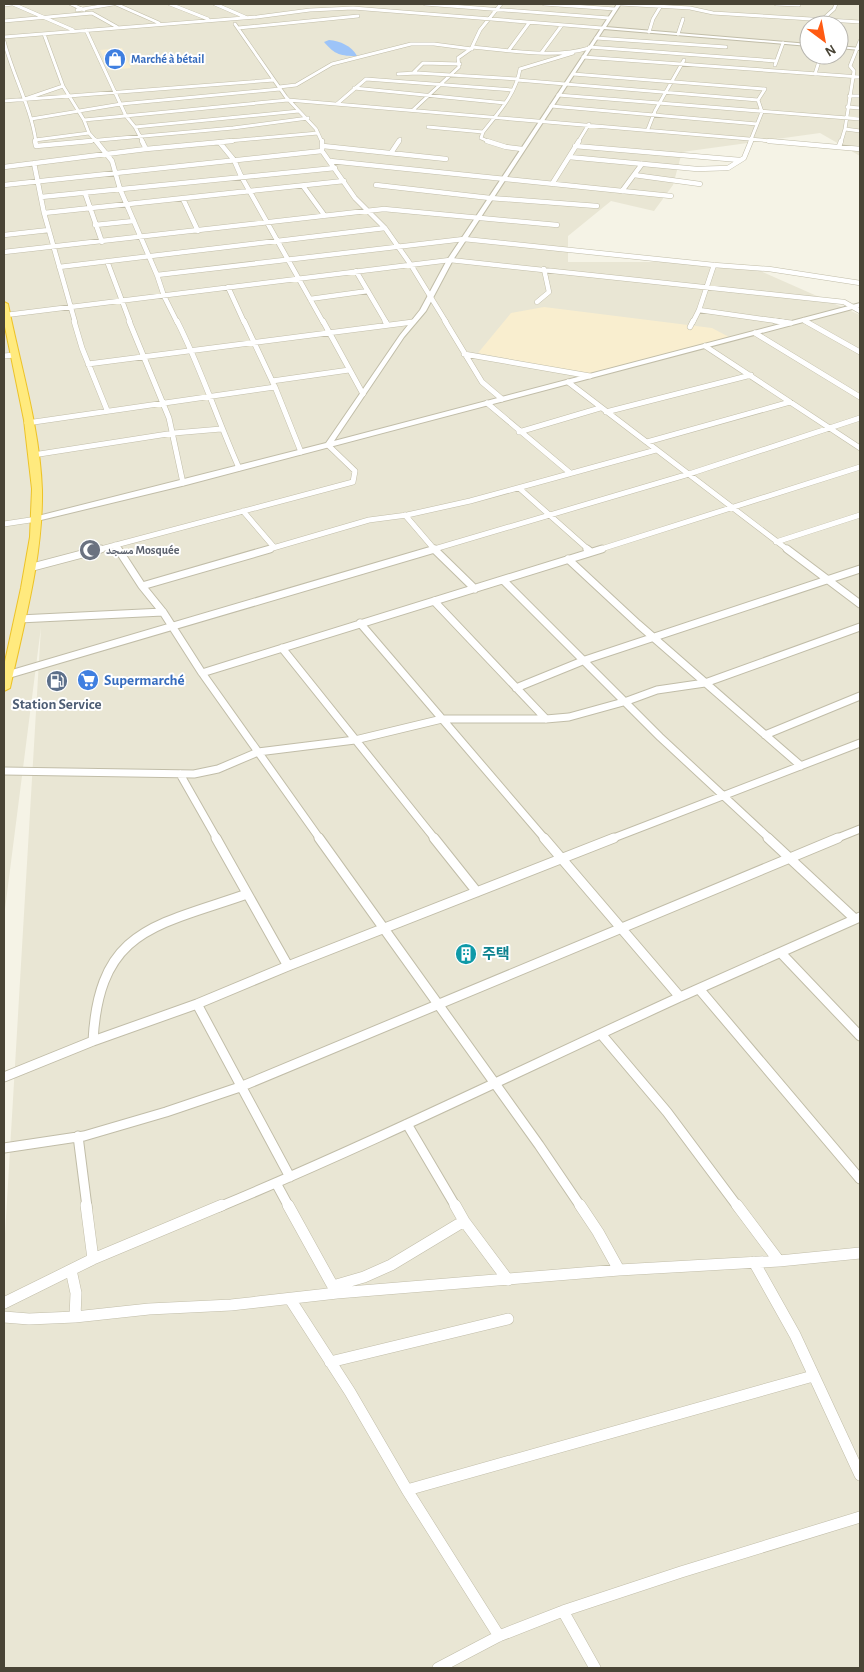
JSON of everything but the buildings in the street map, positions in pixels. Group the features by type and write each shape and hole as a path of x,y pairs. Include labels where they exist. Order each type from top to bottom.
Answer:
{"highway":[{"path":"4,304 9,356 27,423 37,488 37,519 30,568 4,688"}],"street":[{"path":"4,5 13,4 75,31"},
{"path":"71,4 118,26 115,28"},
{"path":"43,17 114,4 160,24"},
{"path":"170,4 210,20"},
{"path":"215,4 246,18"},
{"path":"353,8 374,4"},
{"path":"424,4 610,18"},
{"path":"473,48 471,46 487,19 493,16 501,4"},
{"path":"544,4 585,7 661,5 713,13 799,18"},
{"path":"690,8 693,4"},
{"path":"776,4 800,5"},
{"path":"827,15 834,9 836,4"},
{"path":"328,445 430,298 464,238 618,5"},
{"path":"649,32 653,19 661,5"},
{"path":"788,17 800,5"},
{"path":"580,15 585,7"},
{"path":"4,37 353,8 799,44"},
{"path":"4,20 92,13"},
{"path":"238,28 358,16"},
{"path":"232,18 288,100 308,118 318,132 323,146 322,151 366,211 385,228 411,265 482,382 502,399"},
{"path":"678,34 683,20"},
{"path":"509,50 529,22"},
{"path":"542,52 562,25"},
{"path":"86,30 126,116 135,127 146,149"},
{"path":"44,34 63,86 84,120 89,133 114,165 120,189 157,275 164,296 191,349 238,468"},
{"path":"648,129 652,116 674,81 694,36"},
{"path":"596,38 726,47"},
{"path":"4,41 10,65 25,99 36,140 34,145 36,146 233,128 308,118"},
{"path":"840,147 845,129 854,70 850,66 860,41"},
{"path":"773,71 783,43"},
{"path":"31,119 121,104 213,96 296,85 332,64 411,44 573,53"},
{"path":"413,110 449,75 460,67 458,58 473,48"},
{"path":"522,149 506,148 481,138 483,132 505,103 522,68 589,48 776,61"},
{"path":"584,57 860,77"},
{"path":"413,73 423,63 460,64"},
{"path":"4,66 10,65"},
{"path":"815,74 818,65"},
{"path":"398,74 413,73 518,79 566,85 758,100"},
{"path":"569,157 713,170 728,168 744,158 762,112 758,100 764,88 573,74"},
{"path":"338,102 363,80 368,79 439,86 512,90"},
{"path":"4,101 274,80"},
{"path":"207,85 228,118 239,141"},
{"path":"25,99 63,86"},
{"path":"354,88 505,103"},
{"path":"558,95 860,119"},
{"path":"849,96 860,96"},
{"path":"84,120 288,100 338,102 752,138 860,150"},
{"path":"550,106 757,124"},
{"path":"848,107 860,108"},
{"path":"135,127 300,110"},
{"path":"552,184 589,124"},
{"path":"428,127 483,132"},
{"path":"845,129 860,131"},
{"path":"4,167 146,149 318,132"},
{"path":"36,140 89,133"},
{"path":"54,138 65,159"},
{"path":"391,153 400,139"},
{"path":"220,143 234,160 241,176 279,240 287,258 363,394"},
{"path":"323,146 446,159"},
{"path":"575,146 740,160"},
{"path":"4,185 322,151"},
{"path":"330,161 672,196"},
{"path":"34,163 44,213 70,307 88,364 106,410"},
{"path":"622,191 642,164"},
{"path":"41,197 335,168"},
{"path":"634,175 700,184"},
{"path":"44,213 344,181"},
{"path":"376,185 490,198 597,206"},
{"path":"303,186 325,216"},
{"path":"85,193 102,242"},
{"path":"183,199 198,231"},
{"path":"4,252 141,238 366,211 400,209 557,225"},
{"path":"95,225 134,221"},
{"path":"59,267 385,228"},
{"path":"4,235 49,230"},
{"path":"157,275 464,238 714,265 747,265 805,272 860,283"},
{"path":"6,315 450,260 844,302 857,306 860,311"},
{"path":"107,261 174,433 183,483"},
{"path":"690,328 699,310 714,265"},
{"path":"537,302 549,292 544,269"},
{"path":"356,271 387,324"},
{"path":"228,287 275,387 301,452"},
{"path":"310,299 368,291"},
{"path":"4,524 37,519 183,483 857,306"},
{"path":"699,310 791,323"},
{"path":"804,320 860,352"},
{"path":"88,364 191,349 414,322"},
{"path":"755,333 817,369 860,397"},
{"path":"705,346 831,427 860,448"},
{"path":"464,354 590,376"},
{"path":"272,381 349,370"},
{"path":"606,412 751,375"},
{"path":"568,382 776,542 858,602"},
{"path":"27,423 106,410 275,387"},
{"path":"647,442 790,402"},
{"path":"487,403 519,432 569,472"},
{"path":"519,432 600,408"},
{"path":"7,674 689,474 860,418"},
{"path":"33,455 174,433 221,429"},
{"path":"30,568 353,482 355,471 328,445"},
{"path":"142,586 273,546 382,517 405,515 519,488 569,472 656,450"},
{"path":"202,673 860,467"},
{"path":"519,488 592,552"},
{"path":"243,511 273,546"},
{"path":"405,515 434,549 475,589"},
{"path":"776,542 860,515"},
{"path":"115,546 142,586 172,625 202,673 436,1004 496,1084 598,1232 619,1270"},
{"path":"568,559 654,638 801,766"},
{"path":"516,688 585,660 860,569"},
{"path":"4,1303 93,1259 290,1177 496,1084 680,997 700,990 858,918 660,737 627,701 503,580"},
{"path":"434,601 546,720"},
{"path":"19,619 163,612"},
{"path":"360,623 680,997"},
{"path":"4,771 180,774 212,770 258,752 355,740 442,719 546,720 569,717 627,701 657,690 705,683 860,627"},
{"path":"282,648 478,892"},
{"path":"765,735 860,696"},
{"path":"4,1077 93,1041 196,1004 288,966 320,956 384,929 860,742"},
{"path":"180,774 288,966"},
{"path":"4,1148 78,1136 166,1112 240,1087 860,829"},
{"path":"93,1041 96,1003 107,971 128,944 138,936 162,925 247,894"},
{"path":"781,953 860,1036"},
{"path":"700,990 860,1179"},
{"path":"196,1004 290,1177"},
{"path":"601,1034 667,1112 779,1261"},
{"path":"407,1124 464,1221 508,1280"},
{"path":"78,1136 93,1259"},
{"path":"276,1183 335,1290"},
{"path":"335,1290 391,1265 464,1221"},
{"path":"4,1317 29,1319 76,1317 149,1309 290,1299 335,1290 779,1261 860,1253"},
{"path":"754,1262 795,1335 860,1475"},
{"path":"71,1270 78,1290 76,1317"},
{"path":"290,1299 499,1636"},
{"path":"330,1362 508,1319"},
{"path":"407,1490 813,1376"},
{"path":"438,1668 499,1636 563,1611 681,1572 860,1517"},
{"path":"563,1611 595,1668"}],"shaded area":[{"path":"4,4 860,4 860,156 820,133 682,152 673,185 654,211 611,201 568,236 568,262 697,262 747,265 860,315 860,1668 4,1668 4,1251 41,627 4,917"},
{"name":"Marché à bétail","path":"122,48 131,68 109,70 100,50"},
{"path":"544,307 712,328 729,337 588,374 478,353 511,313"}],"water":[{"path":"329,40 352,49 357,56 342,55 335,52 324,42"}],"place":[{"name":"Marché à bétail","path":"115,59"},
{"name":"مسجد Mosquée","path":"90,550"},
{"name":"Supermarché","path":"88,680"},
{"name":"Station Service","path":"57,681"},
{"name":"주택","path":"466,954"}]}
